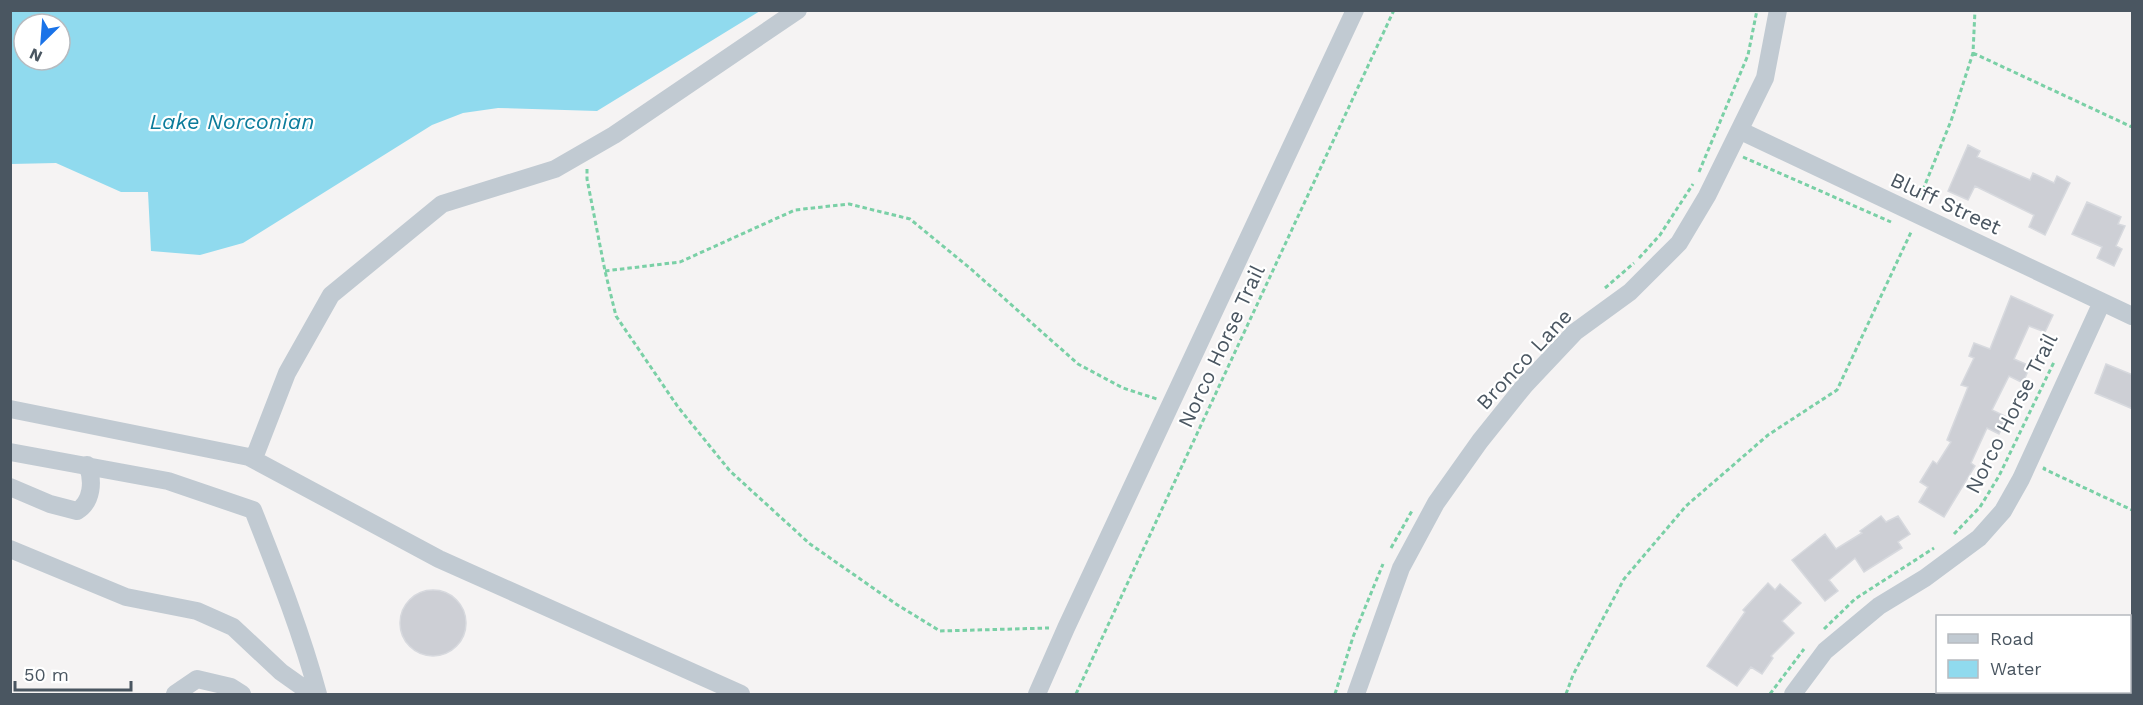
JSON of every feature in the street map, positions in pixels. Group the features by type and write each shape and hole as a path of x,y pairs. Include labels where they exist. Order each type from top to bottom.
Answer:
{"street":[{"path":"10,409 254,458 287,373 331,295 442,204 555,169 614,135 798,10"},
{"path":"1037,694 1355,10"},
{"name":"Bronco Lane","path":"1356,694 1401,568 1436,503 1480,441 1525,385 1575,332 1630,292 1679,243 1707,196 1765,78 1778,10"},
{"name":"Bluff Street","path":"1741,130 2133,316"},
{"path":"1793,694 1825,651 1879,606 1925,578 1979,538 2003,511 2021,479 2102,302"},
{"path":"10,452 168,481 253,510 308,654 318,694"},
{"path":"249,457 439,559 741,694"},
{"path":"10,487 50,504 77,511 83,507 91,488 92,480 87,465"},
{"path":"10,549 126,597 197,611 233,627 281,672 312,694"},
{"path":"175,694 197,679 231,687 242,694"}],"path":[{"name":"Norco Horse Trail","path":"1076,694 1394,10"},
{"path":"1566,694 1573,675 1624,579 1686,506 1768,435 1837,390 1912,231 1914,213 1951,121 1973,53 1975,10"},
{"path":"1973,53 2133,127"},
{"path":"587,150 587,179 604,271 616,316 678,408 730,471 810,544 896,604 940,631 1066,628"},
{"path":"1730,151 1892,222"},
{"path":"604,271 680,262 795,210 849,204 910,219 971,269 1078,364 1124,388 1171,404"},
{"path":"1902,227 1912,231"},
{"name":"Norco Horse Trail","path":"1948,538 1967,522 1990,492 2056,360"},
{"path":"2049,458 2044,468 2133,510"},
{"path":"1820,632 1856,599 1940,544"},
{"path":"1770,694 1804,649"}],"water":[{"name":"Lake Norconian","path":"11,10 760,11 597,111 498,108 463,113 432,125 243,243 200,255 151,251 148,192 121,192 56,163 11,164"}],"building":[{"path":"1968,145 1980,151 1977,157 2030,180 2033,173 2054,183 2057,176 2070,183 2045,235 2029,227 2034,215 1975,186 1968,200 1948,191"},
{"path":"2087,202 2121,217 2118,224 2125,226 2116,246 2122,249 2114,266 2097,258 2102,247 2072,234"},
{"path":"2011,296 2053,315 2045,332 2029,326 2014,359 2030,366 2023,383 2009,376 1992,410 2007,417 1999,434 1987,428 1971,463 1975,466 1944,517 1919,502 1928,487 1920,482 1933,461 1937,464 1951,442 1947,440 1968,387 1961,385 1974,358 1969,356 1974,343 1990,349"},
{"path":"2106,364 2133,375 2133,409 2095,393"},
{"path":"1881,516 1886,522 1898,516 1910,534 1898,542 1902,548 1864,572 1855,558 1829,580 1838,591 1825,601 1792,560 1825,534 1836,549 1862,533 1860,531"},
{"path":"1768,583 1775,590 1780,584 1801,603 1782,621 1794,633 1771,656 1773,658 1762,674 1751,667 1737,686 1707,666 1745,612 1743,610"},
{"path":"439,590 457,599 464,610 466,623 464,636 457,647 446,654 427,656 409,647 402,636 400,617 409,599 420,592"}]}
